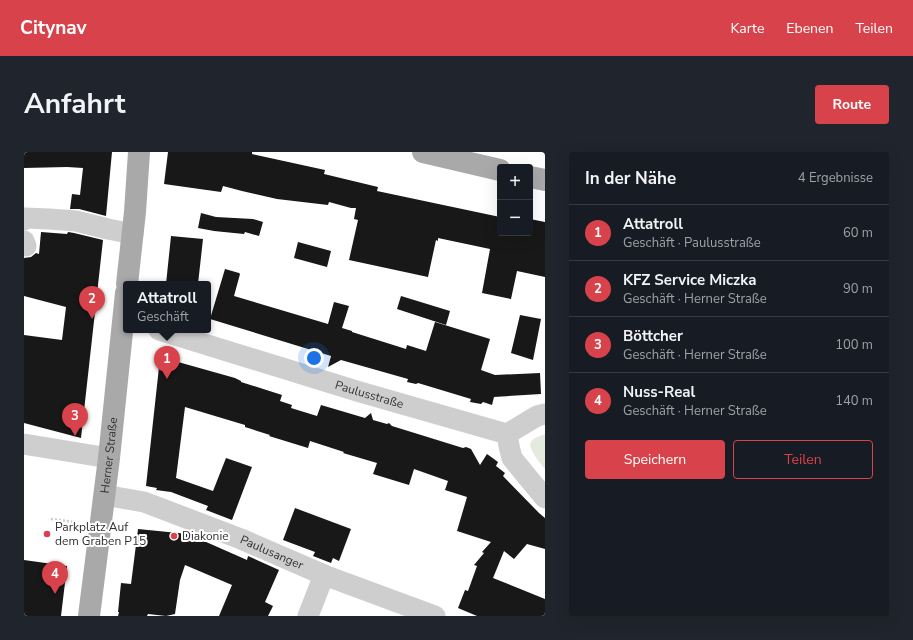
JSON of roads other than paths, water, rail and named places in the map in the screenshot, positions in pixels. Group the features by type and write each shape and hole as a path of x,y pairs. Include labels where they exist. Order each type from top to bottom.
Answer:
{"main road":[{"path":"127,281 135,212 138,152"},
{"path":"423,152 477,158 497,168"},
{"path":"533,178 545,180"},
{"name":"Herner Straße","path":"89,616 110,458 123,329"}],"street":[{"path":"24,220 25,218 76,221 133,234"},
{"name":"Paulusstraße","path":"169,333 360,392 507,434"},
{"path":"545,414 537,416 507,434 512,458 545,498"},
{"path":"24,444 110,458"},
{"name":"Paulusanger","path":"104,495 144,502 241,539 324,575 435,616"},
{"path":"308,616 324,575"}],"place":[{"name":"KFZ Service Miczka","path":"92,319"},
{"name":"Attatroll","path":"167,379"},
{"name":"Böttcher","path":"75,436"},
{"name":"Parkplatz Auf dem Graben P15","path":"47,534"},
{"name":"Diakonie","path":"174,536"},
{"name":"Nuss-Real","path":"55,594"}]}
